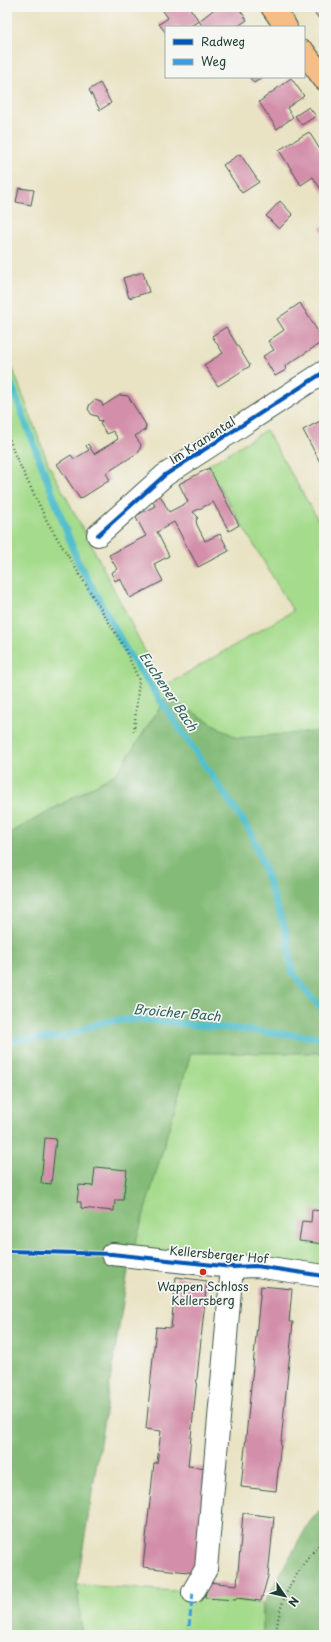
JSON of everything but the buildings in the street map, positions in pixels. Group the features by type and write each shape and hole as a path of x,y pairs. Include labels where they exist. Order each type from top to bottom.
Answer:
{"main road":[{"path":"272,7 285,26"},
{"path":"305,53 324,79"}],"street":[{"name":"Im Kranental","path":"98,535 165,475 324,372"},
{"name":"Kellersberger Hof","path":"112,1254 232,1267 256,1266 324,1276"},
{"path":"193,1592 206,1569 232,1267"}],"path":[{"path":"7,432 14,453 48,524 124,647 139,680 134,731"},
{"path":"276,1635 277,1621 287,1588 310,1555 324,1539"}],"green space":[{"path":"7,353 48,463 163,687 293,611 207,466 266,430 324,530 324,731 309,733 324,738 324,1280 129,1265 150,785 167,697 117,773 7,835"},
{"path":"167,697 237,738 324,731 324,1053 191,1053 129,1265 77,1585 82,1635 7,1635 7,835 117,773"},
{"path":"324,1505 324,1635 263,1635 263,1604 309,1523"},
{"path":"77,1585 193,1592 263,1604 263,1635 82,1635"}],"waterway":[{"name":"Euchener Bach","path":"7,373 78,562 128,653 252,834 287,935 292,971 309,995 324,1010"},
{"name":"Broicher Bach","path":"7,1040 64,1037 103,1022 137,1019 324,1038"}],"marked path":[{"path":"188,1635 193,1592"}],"cycle path":[{"path":"98,535 165,475 324,372"},
{"path":"7,1251 112,1254 232,1267 256,1266 324,1276"}],"place":[{"name":"Wappen Schloss Kellersberg","path":"203,1272"}]}
